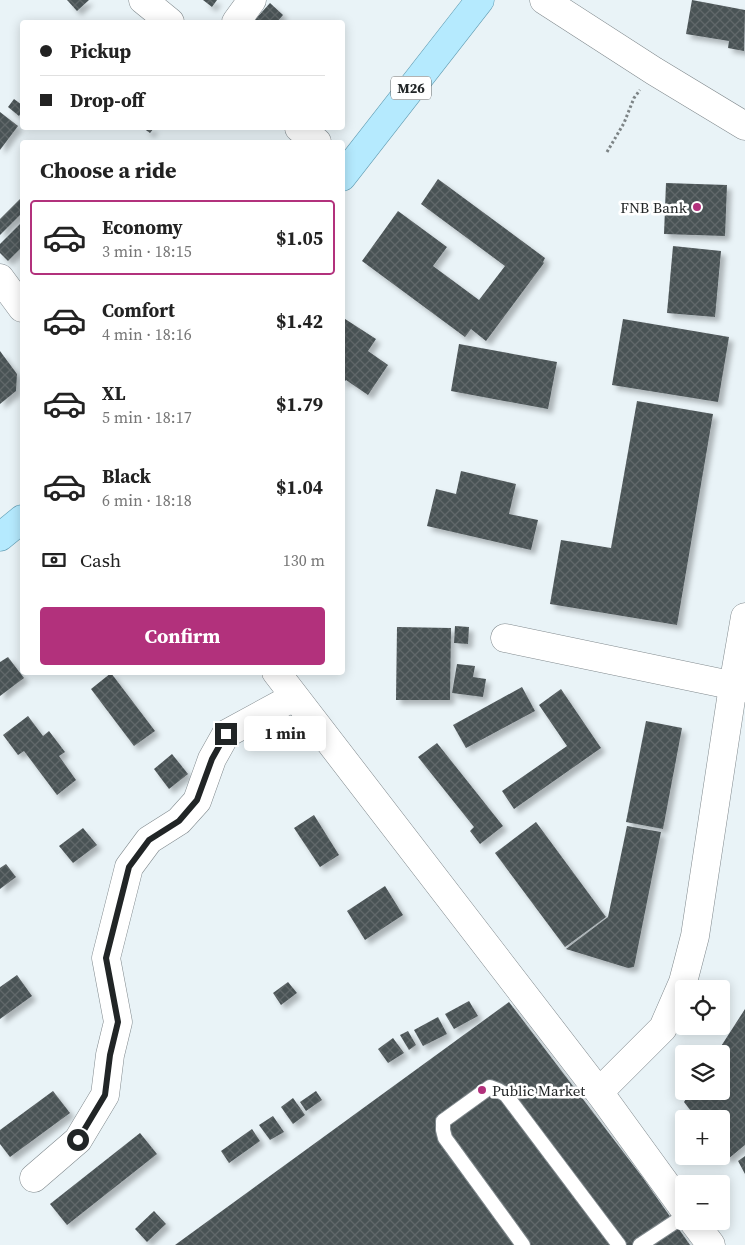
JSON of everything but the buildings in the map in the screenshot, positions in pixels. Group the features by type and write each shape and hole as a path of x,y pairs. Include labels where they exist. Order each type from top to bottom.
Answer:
{"main road":[{"name":"M26","path":"345,170 480,0"},
{"path":"0,537 20,521"}],"street":[{"path":"142,0 167,20"},
{"path":"237,20 252,0"},
{"path":"544,0 654,72 745,126"},
{"path":"301,130 314,140"},
{"path":"1,283 20,306"},
{"path":"599,1092 663,1028 683,982 695,936 739,687 745,617"},
{"path":"505,638 739,687"},
{"path":"278,675 599,1092 675,1197"},
{"path":"34,1178 78,1140 105,1095 110,1055 118,1022 106,958 129,867 149,840 179,821 197,800 212,759 226,734 294,697"},
{"path":"700,1230 711,1245"}],"lane":[{"path":"522,1245 445,1138 443,1130 443,1122 490,1087 506,1095 619,1245"},
{"path":"640,1245 675,1222"}],"path":[{"path":"607,152 624,123 634,98 654,72"}],"place":[{"name":"FNB Bank","path":"697,207"},
{"name":"Public Market","path":"482,1090"}],"route":[{"path":"78,1140 105,1095 110,1055 118,1022 106,958 129,867 149,840 179,821 197,800 212,759 226,734"}]}
